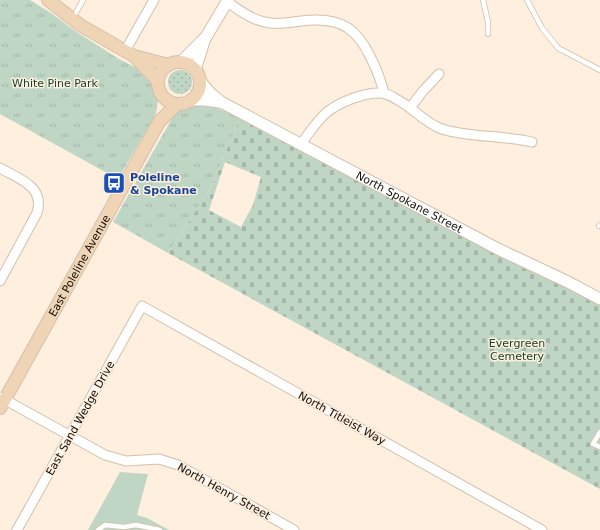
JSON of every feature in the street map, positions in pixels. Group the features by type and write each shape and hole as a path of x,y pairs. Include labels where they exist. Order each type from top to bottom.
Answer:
{"main road":[{"path":"48,0 100,37 130,53 168,65"},
{"path":"130,53 159,86 164,98 170,102 177,104 190,100 198,92 198,76 186,63 174,62 168,65 161,72 159,86"},
{"name":"East Poleline Avenue","path":"159,86 161,113 159,122"},
{"name":"East Poleline Avenue","path":"2,402 159,122 177,104"}],"street":[{"path":"130,53 154,0"},
{"path":"181,62 206,37 228,1 247,16 265,22 276,23 327,20 337,22 347,27 364,42 374,63 384,93"},
{"path":"198,76 206,37"},
{"path":"410,108 423,91 440,74"},
{"name":"North Spokane Street","path":"198,76 210,93 221,102 498,249 600,299"},
{"path":"301,144 321,118 335,107 356,97 372,93 384,93 397,99 429,123 443,129 469,135 508,138 532,142"},
{"name":"North Spokane Street","path":"190,100 221,102"},
{"path":"0,168 29,184 38,198 39,206 37,213 0,281"},
{"name":"East Sand Wedge Drive","path":"17,530 142,306"},
{"name":"North Titleist Way","path":"142,306 542,530"},
{"name":"North Henry Street","path":"2,402 105,455 126,461 159,459 178,465 294,530"}],"lane":[{"path":"73,19 83,0"},
{"path":"483,0 488,22 488,34"},
{"path":"527,0 542,28 558,48 600,70"},
{"path":"600,432 593,444 600,448"},
{"path":"98,530 104,526 124,527 136,525 160,530"}],"green space":[{"name":"White Pine Park","path":"0,0 30,0 119,59 139,69 155,84 158,100 156,114 118,179 0,114"},
{"path":"180,70 189,73 192,82 189,91 180,94 171,91 168,82 171,73"},
{"path":"184,106 212,106 240,118 210,189 168,253 113,222 174,115"},
{"name":"Evergreen Cemetery","path":"240,118 600,299 600,489 168,253 210,189","holes":["225,162 261,177 253,205 241,227 209,210"]},
{"path":"120,472 148,474 137,515 147,518 169,530 88,530"}],"place":[{"name":"Poleline & Spokane","path":"114,183"}]}
